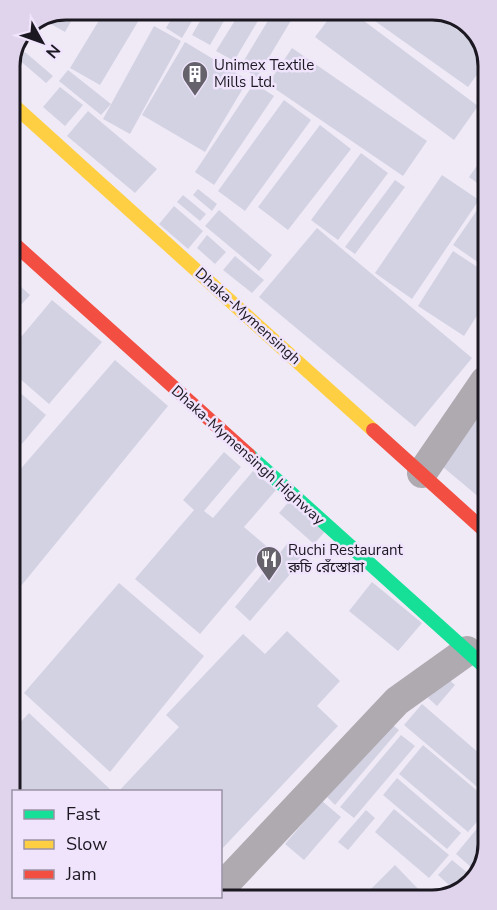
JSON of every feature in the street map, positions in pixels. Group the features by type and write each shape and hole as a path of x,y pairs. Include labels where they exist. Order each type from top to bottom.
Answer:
{"highway":[{"name":"Dhaka-Mymensingh","path":"20,111 477,524"},
{"name":"Dhaka-Mymensingh Highway","path":"20,249 477,660"}],"street":[{"path":"422,473 477,393"},
{"path":"222,887 397,700 477,660"}],"building":[{"path":"56,20 72,20 65,32 49,23"},
{"path":"99,20 139,20 100,85 70,68"},
{"path":"171,20 193,20 182,38 166,28"},
{"path":"201,20 225,20 210,45 192,35"},
{"path":"235,20 258,20 234,61 216,51"},
{"path":"268,20 291,20 257,77 240,67"},
{"path":"328,20 363,20 477,107 454,140 315,37"},
{"path":"374,20 444,21 469,38 477,56 477,75 468,87"},
{"path":"154,26 181,41 130,134 103,119"},
{"name":"Unimex Textile Mills Ltd.","path":"185,42 248,80 205,152 142,115"},
{"path":"292,48 427,141 403,176 268,84"},
{"path":"25,52 53,76 46,83 20,61 20,57"},
{"path":"68,70 111,104 101,115 59,81"},
{"path":"254,83 274,96 214,185 195,172"},
{"path":"60,87 83,105 65,126 43,107"},
{"path":"284,100 311,120 245,211 218,191"},
{"path":"88,111 157,169 135,193 67,136"},
{"path":"320,125 351,149 288,230 258,207"},
{"path":"361,153 388,173 338,240 311,220"},
{"path":"477,166 477,183 469,177"},
{"path":"442,175 477,199 477,203 412,299 375,273"},
{"path":"395,180 405,187 355,254 345,247"},
{"path":"198,189 217,204 212,211 193,195"},
{"path":"183,195 206,214 200,221 177,202"},
{"path":"174,206 203,231 188,249 159,224"},
{"path":"219,210 272,255 259,271 205,226"},
{"path":"477,210 477,262 453,245"},
{"path":"317,228 472,358 415,427 259,297"},
{"path":"207,235 226,252 215,264 197,248"},
{"path":"453,251 477,267 477,316 464,336 418,306"},
{"path":"235,256 264,280 252,293 223,270"},
{"path":"20,286 30,295 20,306"},
{"path":"52,300 102,342 49,404 20,379 20,338"},
{"path":"115,360 168,406 20,587 20,470"},
{"path":"20,393 46,415 20,444"},
{"path":"477,415 477,495 437,462"},
{"path":"224,452 241,467 204,511 213,518 253,471 276,490 244,527 271,550 200,634 135,579 194,510 183,500"},
{"path":"292,498 328,528 314,544 279,513"},
{"name":"Ruchi Restaurant রুচি রেঁস্তোরা","path":"287,544 304,558 250,621 235,607"},
{"path":"372,582 422,623 398,651 349,611"},
{"path":"119,583 204,656 110,772 24,693"},
{"path":"287,631 340,681 317,706 338,726 222,849 222,790 120,790 179,727 166,715 243,634 265,654"},
{"path":"446,677 455,685 437,706 428,698"},
{"path":"422,704 477,751 477,787 404,725"},
{"path":"29,713 111,790 20,790 20,723"},
{"path":"390,723 399,730 335,805 327,797"},
{"path":"401,735 415,746 354,818 340,807"},
{"path":"423,745 477,791 477,822 468,832 399,774"},
{"path":"397,778 461,833 447,849 383,795"},
{"path":"322,801 341,817 304,860 285,844"},
{"path":"394,809 449,855 429,878 375,832"},
{"path":"366,810 375,818 348,850 338,842"},
{"path":"477,828 476,857 471,867 456,854"},
{"path":"452,860 468,873 450,886 438,875"},
{"path":"395,865 419,890 370,890"}],"traffic: fast":[{"path":"249,455 477,660"}],"traffic: slow":[{"path":"20,111 373,430"}],"traffic: jam":[{"path":"20,249 249,455"},
{"path":"373,430 477,524"}],"place":[{"name":"Unimex Textile Mills Ltd.","path":"195,97"},
{"name":"Ruchi Restaurant রুচি রেঁস্তোরা","path":"269,582"}]}
